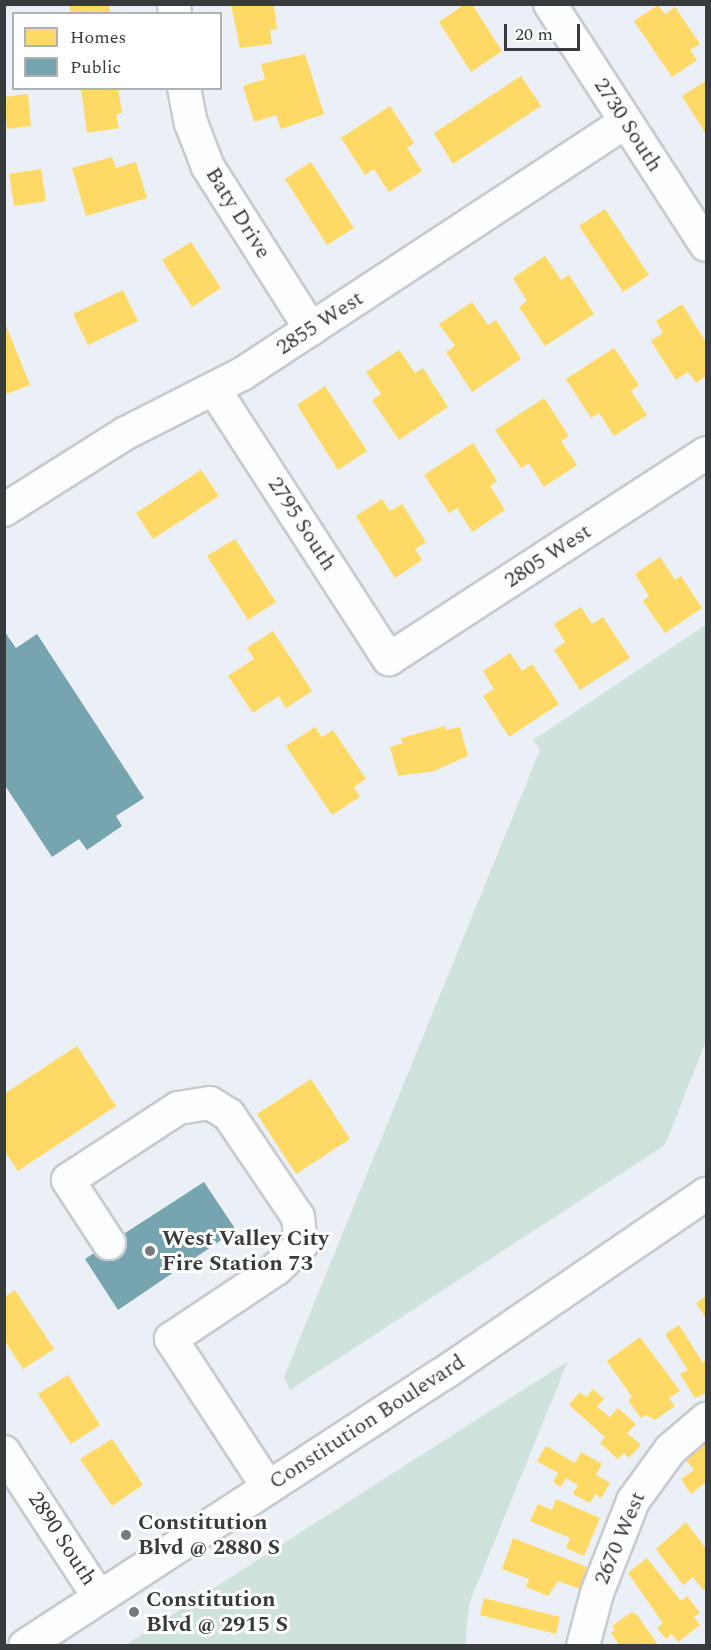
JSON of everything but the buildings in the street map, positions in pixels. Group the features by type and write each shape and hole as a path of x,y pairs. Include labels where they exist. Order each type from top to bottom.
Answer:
{"street":[{"name":"2730 South","path":"550,4 706,245"},
{"name":"Baty Drive","path":"184,90 191,123 208,167 311,329"},
{"name":"2855 West","path":"4,510 126,433 214,390 626,122"},
{"name":"2795 South","path":"214,390 389,658"},
{"name":"2805 West","path":"389,658 706,453"},
{"path":"109,1243 68,1180 178,1108 210,1103 229,1115 298,1217 301,1245 276,1269 171,1338 268,1487"},
{"name":"Constitution Boulevard","path":"25,1646 268,1487 706,1194"},
{"name":"2670 West","path":"583,1646 597,1593 633,1502 670,1450 706,1419"},
{"name":"2890 South","path":"4,1452 99,1597"}],"shaded area":[{"path":"706,625 706,1041 665,1145 290,1390 284,1377 540,750 533,740"},
{"path":"568,1361 469,1604 465,1645 125,1645"}],"place":[{"name":"West Valley City Fire Station 73","path":"150,1251"},
{"name":"Constitution Blvd @ 2880 S","path":"126,1535"},
{"name":"Constitution Blvd @ 2915 S","path":"134,1612"}]}
